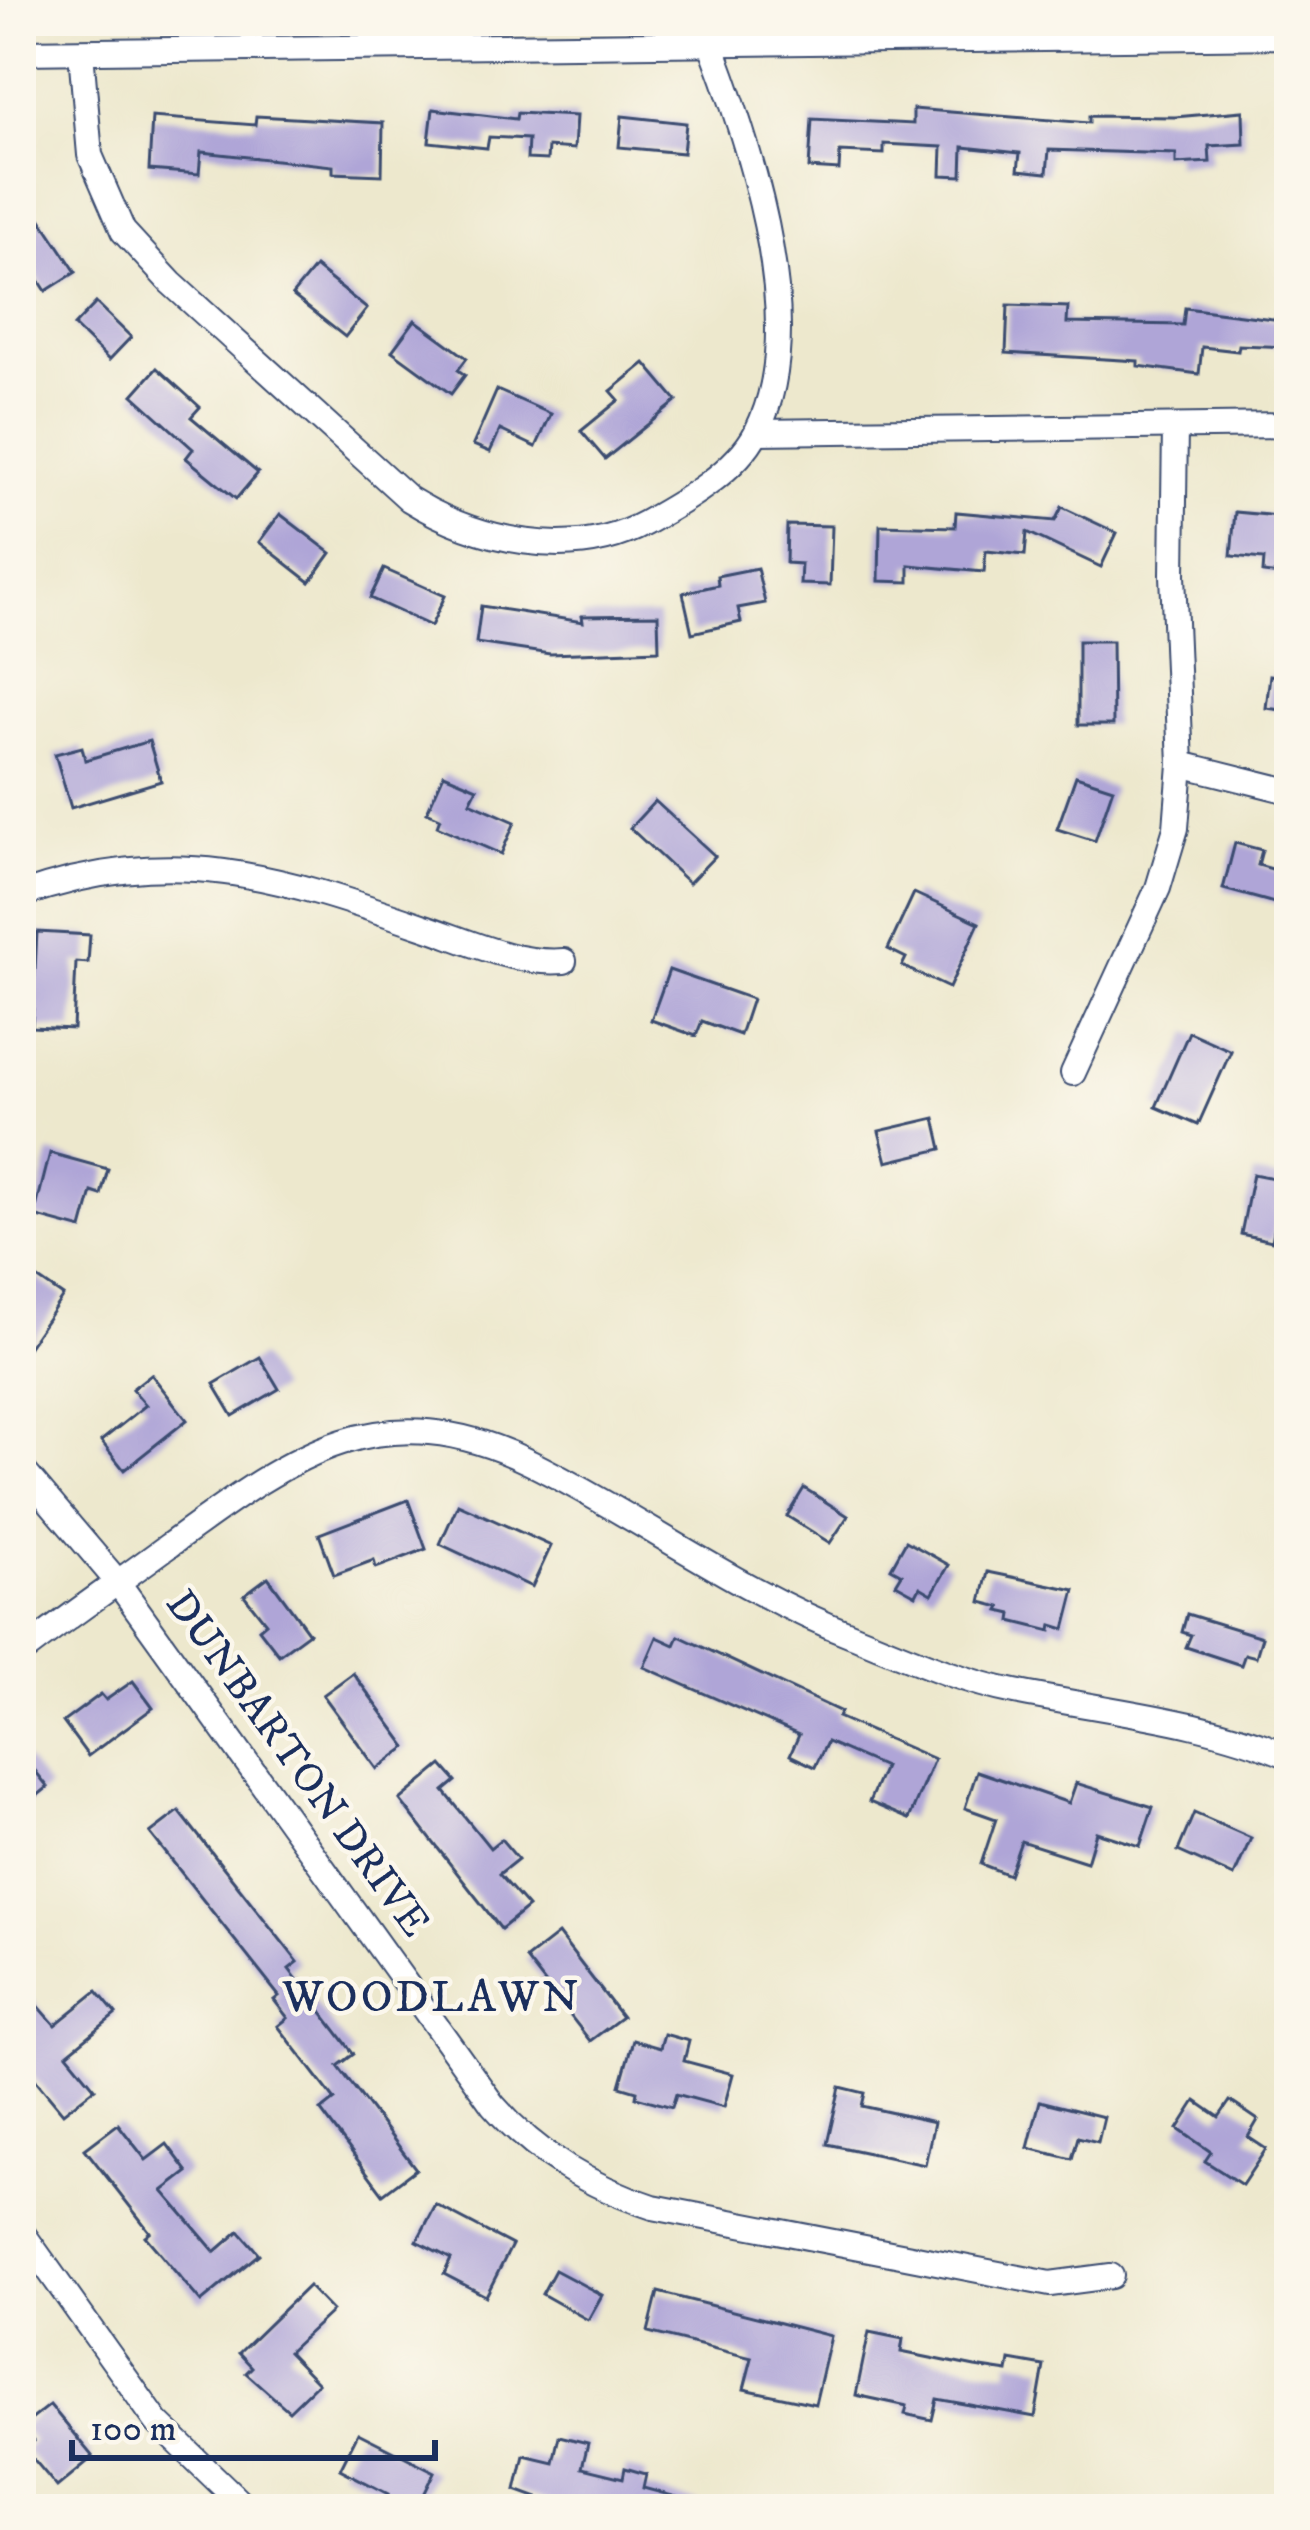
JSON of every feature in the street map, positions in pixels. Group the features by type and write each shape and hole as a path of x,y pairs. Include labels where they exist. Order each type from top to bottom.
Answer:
{"street":[{"path":"21,52 706,33 1289,36"},
{"path":"80,52 89,155 108,206 133,243 409,499 450,524 536,542 622,536 695,493 757,432 774,354 778,282 766,216 706,33"},
{"path":"757,432 976,425 1289,425"},
{"path":"1073,1072 1168,858 1180,764 1172,575 1175,428"},
{"path":"1180,764 1289,791"},
{"path":"21,896 129,868 243,872 333,895 509,955 564,961"},
{"path":"21,1653 116,1580 294,1458 352,1436 446,1435 533,1464 810,1619 921,1662 1009,1691 1235,1736 1289,1756"},
{"name":"DUNBARTON DRIVE","path":"21,1468 116,1580 494,2105 565,2169 622,2197 734,2224 1050,2284 1111,2276"},
{"path":"21,2231 157,2422 247,2509"}],"building":[{"path":"433,109 516,119 517,113 576,116 574,149 548,147 547,160 527,159 528,139 489,137 487,148 429,142"},
{"path":"913,109 1089,123 1089,116 1175,117 1243,111 1244,144 1209,146 1210,162 1176,164 1176,154 1049,150 1047,173 1018,170 1020,153 963,147 962,176 941,175 942,147 884,144 884,154 840,152 839,170 809,168 812,119 913,124"},
{"path":"256,116 383,123 382,175 333,173 333,166 201,152 199,174 149,170 152,117 255,125"},
{"path":"622,116 686,123 683,153 619,147"},
{"path":"40,218 76,272 46,291 21,252 21,230"},
{"path":"315,267 367,309 345,337 292,295"},
{"path":"96,303 131,337 109,360 74,326"},
{"path":"1008,305 1068,307 1067,323 1183,325 1185,308 1289,321 1289,347 1239,345 1238,351 1202,347 1199,374 1138,366 1138,361 1006,353"},
{"path":"415,320 467,358 458,370 465,375 451,394 392,351"},
{"path":"645,363 677,401 605,459 581,431 619,400 611,391"},
{"path":"157,368 200,407 191,417 258,473 236,499 186,458 193,449 133,395"},
{"path":"497,390 551,414 536,447 500,430 490,452 473,445"},
{"path":"1062,507 1117,533 1101,567 1027,532 1025,555 986,551 984,572 909,565 909,582 879,581 880,525 955,527 956,512 1055,521"},
{"path":"1235,512 1289,517 1288,576 1263,573 1264,559 1231,556"},
{"path":"280,514 331,553 310,582 259,542"},
{"path":"787,525 832,526 830,585 800,584 801,564 786,563"},
{"path":"757,568 765,603 738,608 741,622 692,633 683,593 718,585 717,576"},
{"path":"384,569 445,596 431,626 370,598"},
{"path":"481,606 583,622 582,616 658,615 659,650 550,654 476,643"},
{"path":"1078,641 1112,641 1113,725 1078,725"},
{"path":"1270,675 1289,678 1289,711 1266,708"},
{"path":"149,741 161,781 71,808 55,754 82,747 85,760"},
{"path":"444,774 477,788 470,802 515,822 501,854 437,826 440,818 427,812"},
{"path":"1076,776 1113,788 1095,841 1057,829"},
{"path":"655,801 715,856 689,883 630,828"},
{"path":"1235,843 1262,850 1258,865 1289,874 1289,907 1223,889"},
{"path":"914,893 979,923 949,988 902,966 906,958 888,949"},
{"path":"37,932 90,935 88,963 76,962 73,1029 32,1027"},
{"path":"669,970 752,999 740,1035 702,1021 696,1036 651,1020"},
{"path":"1189,1032 1231,1051 1198,1125 1156,1107"},
{"path":"935,1118 942,1149 887,1162 879,1131"},
{"path":"50,1153 108,1169 101,1195 92,1192 82,1229 34,1216"},
{"path":"1253,1174 1284,1180 1272,1241 1241,1234"},
{"path":"21,1267 63,1296 21,1357"},
{"path":"260,1357 279,1389 233,1416 214,1384"},
{"path":"151,1374 187,1420 124,1470 101,1441 146,1405 132,1389"},
{"path":"804,1488 848,1516 830,1543 787,1516"},
{"path":"408,1500 426,1549 376,1568 374,1560 334,1575 319,1534"},
{"path":"458,1504 551,1546 532,1587 440,1544"},
{"path":"906,1541 949,1565 932,1594 920,1587 916,1595 896,1584 902,1574 891,1568"},
{"path":"988,1572 1075,1590 1065,1629 1052,1625 1051,1631 1011,1621 1012,1614 999,1611 1001,1607 981,1602"},
{"path":"268,1577 309,1633 279,1655 259,1629 266,1623 244,1595"},
{"path":"1187,1614 1262,1637 1256,1657 1245,1654 1241,1665 1186,1647 1191,1635 1182,1632"},
{"path":"679,1636 841,1712 838,1717 934,1759 909,1819 869,1802 884,1767 827,1742 815,1767 790,1755 799,1735 644,1667 657,1637 675,1645"},
{"path":"353,1673 407,1747 377,1769 323,1695"},
{"path":"133,1681 153,1708 88,1756 63,1722 101,1694 106,1700"},
{"path":"21,1753 48,1787 21,1809"},
{"path":"442,1765 456,1781 444,1791 490,1848 501,1839 518,1859 499,1874 528,1907 501,1929 400,1800"},
{"path":"977,1771 1069,1803 1076,1783 1153,1807 1140,1846 1096,1832 1087,1862 1021,1841 1009,1875 981,1864 996,1819 965,1808"},
{"path":"179,1811 298,1962 289,1969 354,2054 338,2066 416,2169 383,2194 321,2111 335,2100 278,2026 288,2018 274,2000 279,1996 150,1833"},
{"path":"1194,1813 1251,1838 1234,1876 1178,1851"},
{"path":"558,1934 622,2017 590,2041 526,1959"},
{"path":"21,1986 55,2025 97,1991 116,2014 67,2054 95,2088 63,2113 21,2062"},
{"path":"664,2034 689,2041 684,2061 733,2074 724,2107 676,2094 672,2107 636,2097 637,2091 620,2086 633,2040 660,2048"},
{"path":"840,2087 865,2093 862,2106 934,2122 925,2165 827,2144"},
{"path":"1040,2101 1104,2117 1098,2142 1078,2137 1072,2159 1028,2148"},
{"path":"1196,2101 1219,2117 1230,2101 1258,2120 1248,2137 1266,2149 1242,2185 1205,2161 1211,2152 1178,2129"},
{"path":"118,2124 146,2160 167,2144 188,2172 163,2191 215,2252 239,2231 259,2254 201,2302 145,2236 150,2232 85,2149"},
{"path":"436,2205 512,2245 486,2296 444,2274 451,2259 417,2241"},
{"path":"555,2270 602,2295 588,2320 542,2294"},
{"path":"308,2286 332,2311 288,2352 318,2383 289,2411 246,2373 252,2367 239,2353"},
{"path":"658,2292 831,2336 815,2404 744,2389 752,2358 648,2332"},
{"path":"869,2332 903,2339 901,2352 975,2367 1008,2372 1010,2360 1044,2366 1035,2417 937,2399 932,2420 905,2414 907,2406 856,2395"},
{"path":"50,2405 93,2457 57,2487 25,2449 34,2441 22,2427"},
{"path":"358,2433 435,2472 417,2509 385,2500 388,2494 340,2469"},
{"path":"559,2436 588,2443 582,2468 623,2478 625,2468 646,2474 643,2488 699,2503 698,2509 604,2509 566,2501 565,2508 516,2490 524,2455 553,2462"}],"district":[{"name":"WOODLAWN","path":"432,1998"}]}
